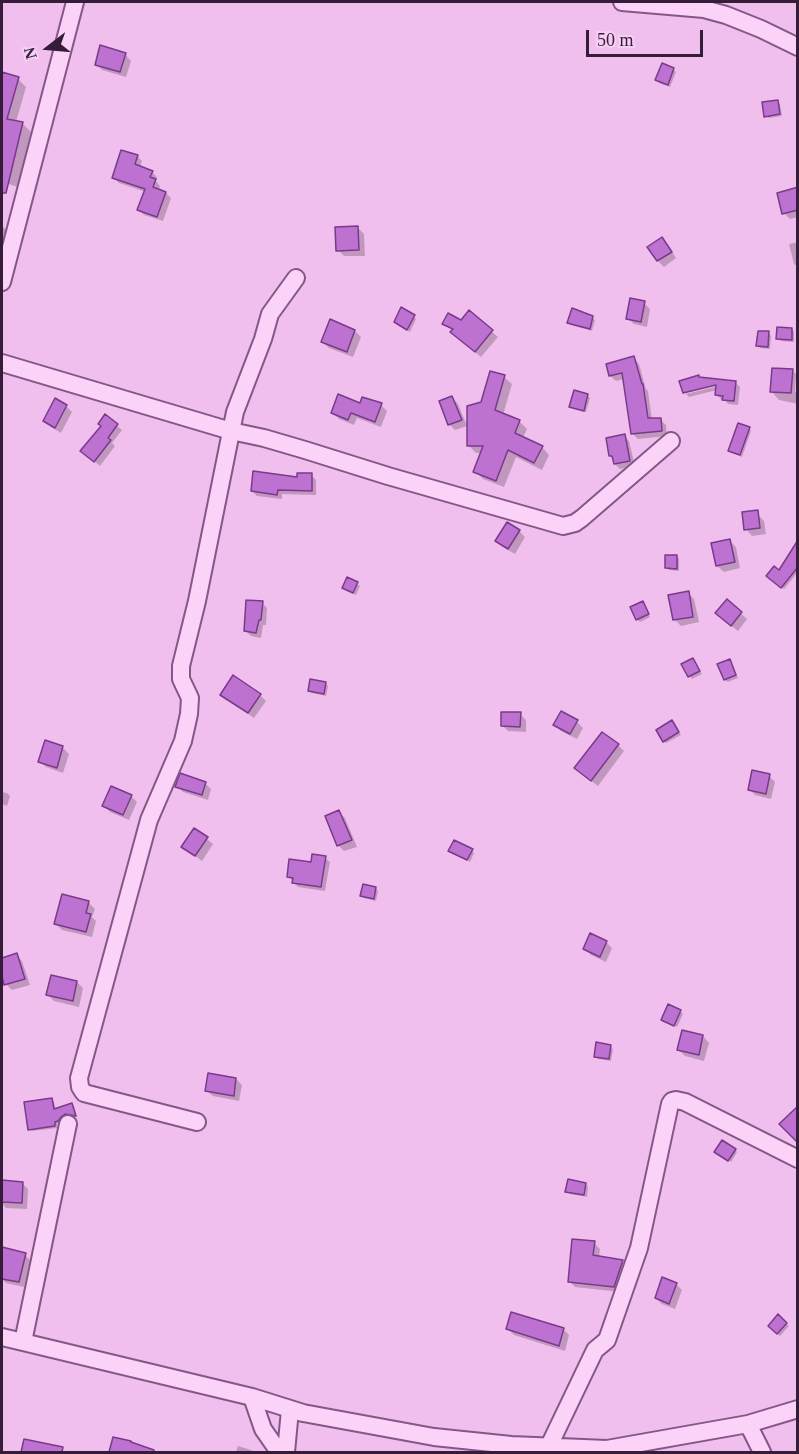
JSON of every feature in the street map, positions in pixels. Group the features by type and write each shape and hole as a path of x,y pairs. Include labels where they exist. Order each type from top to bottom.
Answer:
{"street":[{"path":"2,282 75,2"},
{"path":"622,2 704,9 761,28 798,47"},
{"path":"197,1122 84,1093 80,1087 79,1078 149,820 183,741 190,698 181,679 181,666 236,412 270,315 296,278"},
{"path":"2,363 563,526 582,518 671,441"},
{"path":"540,1448 595,1350 607,1340 639,1248 672,1101 685,1102 798,1159"},
{"path":"23,1342 68,1124"},
{"path":"2,1337 252,1397 303,1413 434,1437 540,1448 607,1449 748,1424 798,1409"},
{"path":"252,1397 263,1429 279,1452"},
{"path":"286,1452 290,1410"},
{"path":"748,1424 762,1452"}],"building":[{"path":"100,45 126,53 120,72 95,65"},
{"path":"662,63 674,68 668,85 655,80"},
{"path":"2,72 19,77 7,119 23,122 6,193 2,193"},
{"path":"778,100 780,114 764,117 762,102"},
{"path":"121,150 138,155 135,164 153,171 150,177 156,179 153,187 166,192 157,217 137,210 145,189 112,178"},
{"path":"798,187 798,210 782,214 777,193"},
{"path":"358,226 359,250 336,251 335,227"},
{"path":"662,237 672,252 657,261 647,247"},
{"path":"630,298 645,301 641,322 626,319"},
{"path":"401,307 415,315 407,330 394,322"},
{"path":"572,308 593,316 590,329 567,323"},
{"path":"469,310 493,330 475,352 450,332 453,329 442,324 448,313 461,320"},
{"path":"330,319 355,330 347,352 321,342"},
{"path":"777,327 792,328 792,340 776,339"},
{"path":"758,331 769,331 768,347 756,346"},
{"path":"634,356 643,384 648,418 661,418 662,431 631,434 622,373 609,376 606,364"},
{"path":"772,368 793,369 791,393 770,392"},
{"path":"490,371 505,375 495,410 520,420 515,433 543,446 534,463 508,450 496,481 473,472 483,446 467,446 467,406 481,402"},
{"path":"699,375 699,377 736,381 734,401 722,400 723,396 715,395 716,385 683,393 679,381"},
{"path":"574,390 588,394 584,411 569,407"},
{"path":"338,394 360,403 362,397 382,403 375,422 351,413 348,420 331,413"},
{"path":"452,396 462,420 448,425 439,401"},
{"path":"55,398 67,405 55,428 43,421"},
{"path":"105,414 118,424 108,438 111,440 94,462 80,451 101,426 98,424"},
{"path":"738,423 750,427 740,455 728,451"},
{"path":"625,434 630,461 614,464 612,456 609,456 606,438"},
{"path":"253,471 297,477 297,473 312,473 312,491 278,490 277,495 251,491"},
{"path":"758,510 760,528 744,530 742,512"},
{"path":"507,522 520,530 508,549 495,541"},
{"path":"730,539 735,562 716,566 711,543"},
{"path":"798,540 798,567 781,588 766,576 774,566 779,570"},
{"path":"665,555 677,555 677,569 665,568"},
{"path":"347,577 358,582 353,593 342,588"},
{"path":"689,591 693,617 673,620 668,595"},
{"path":"727,599 742,612 731,626 715,613"},
{"path":"246,600 263,601 261,620 259,620 256,633 244,631"},
{"path":"643,601 649,614 636,620 630,607"},
{"path":"693,658 700,671 688,677 681,664"},
{"path":"730,659 736,675 724,680 717,664"},
{"path":"233,675 261,694 248,713 220,695"},
{"path":"310,679 326,682 324,694 308,691"},
{"path":"561,711 578,720 570,734 553,725"},
{"path":"501,712 521,712 520,727 501,726"},
{"path":"672,720 679,732 663,742 656,730"},
{"path":"602,732 619,744 591,781 574,768"},
{"path":"45,740 63,746 57,768 38,762"},
{"path":"752,770 770,774 766,794 748,790"},
{"path":"180,773 206,782 202,795 175,787"},
{"path":"111,786 132,795 123,815 102,806"},
{"path":"339,810 352,840 337,846 325,816"},
{"path":"194,828 208,837 195,856 181,847"},
{"path":"454,840 473,849 467,860 448,851"},
{"path":"312,854 326,856 321,887 292,883 293,878 287,877 289,859 311,862"},
{"path":"363,884 376,887 374,899 360,896"},
{"path":"62,894 89,901 86,913 91,914 86,932 54,924"},
{"path":"590,933 607,941 600,957 583,949"},
{"path":"17,953 25,979 4,985 2,958"},
{"path":"51,975 77,981 73,1001 46,995"},
{"path":"668,1004 681,1010 674,1026 661,1020"},
{"path":"682,1030 703,1035 699,1055 677,1050"},
{"path":"596,1042 611,1045 609,1059 594,1057"},
{"path":"208,1073 236,1078 234,1096 205,1091"},
{"path":"52,1098 54,1109 72,1103 76,1116 65,1114 55,1122 55,1126 28,1130 24,1102"},
{"path":"798,1106 798,1143 779,1124"},
{"path":"722,1140 736,1149 728,1161 714,1152"},
{"path":"568,1179 586,1183 584,1195 565,1192"},
{"path":"2,1180 23,1182 22,1203 2,1202"},
{"path":"572,1239 595,1241 593,1255 623,1260 614,1287 568,1282"},
{"path":"2,1247 26,1253 19,1282 2,1279"},
{"path":"662,1277 677,1283 669,1304 655,1298"},
{"path":"511,1312 564,1328 559,1346 506,1329"},
{"path":"778,1314 787,1323 777,1334 768,1326"},
{"path":"113,1437 131,1441 154,1450 154,1452 109,1452"},
{"path":"24,1439 63,1447 62,1452 21,1452"}]}
